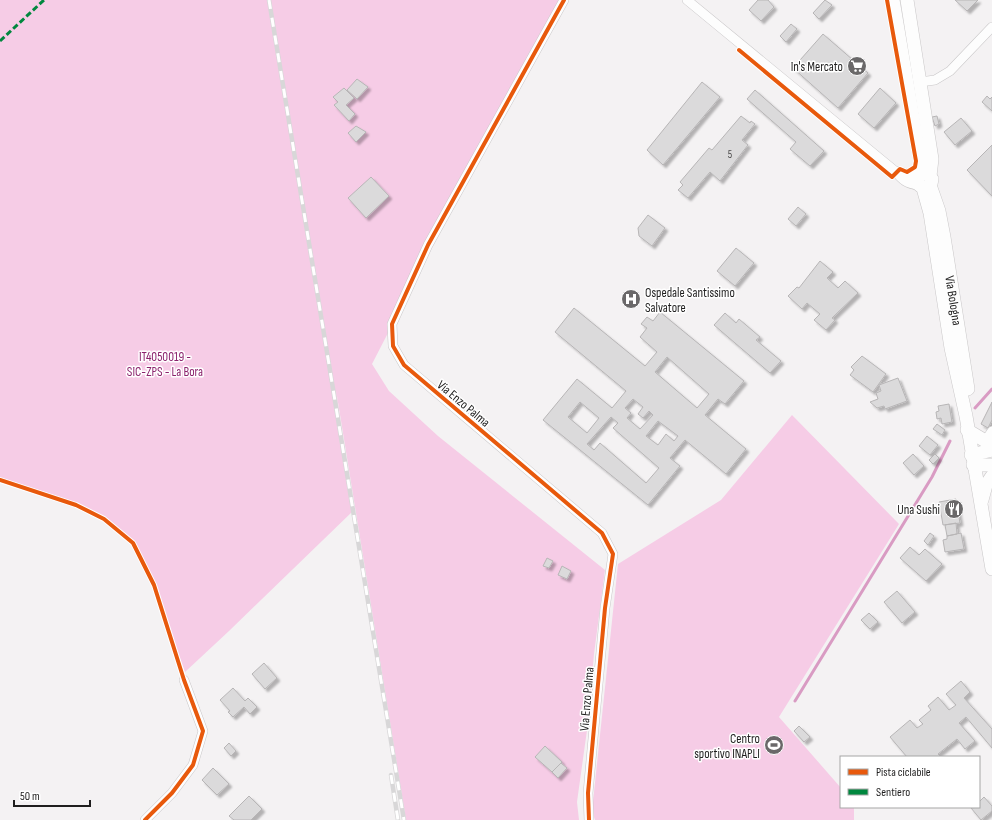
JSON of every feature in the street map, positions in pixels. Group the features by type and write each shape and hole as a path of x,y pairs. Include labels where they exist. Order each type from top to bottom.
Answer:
{"main road":[{"name":"Via Bologna","path":"893,0 949,332 958,383 966,416 972,460 992,569"},
{"name":"Via Bologna","path":"907,0 932,159 923,181"},
{"name":"Via Bologna","path":"923,181 939,211 965,366 968,389 966,416"},
{"path":"968,430 990,442 972,460 992,466"},
{"path":"981,504 986,485 992,476"}],"street":[{"name":"Via Enzo Palma","path":"564,0 428,246 392,324 393,346 404,365 602,533 613,554 605,608 588,793 589,820"},
{"path":"687,0 895,171 902,180 910,184 923,181"},
{"path":"920,82 935,80 950,71 992,27"},
{"path":"949,332 953,323 950,299 953,294"},
{"path":"958,383 965,366"},
{"path":"145,820 172,793 193,765 203,731 184,680"}],"green space":[{"name":"IT4050019 - SIC-ZPS - La Bora","path":"0,0 564,0 472,170 372,364 389,391 438,436 605,570 594,654 588,723 577,802 579,820 406,820 336,390 353,511 185,672 145,563 121,531 93,513 0,479"},
{"path":"792,415 899,524 779,717 840,787 840,808 854,808 854,820 595,820 592,811 618,564 721,500"}],"building":[{"path":"758,0 768,0 774,7 761,21 749,10"},
{"path":"825,0 832,5 819,19 813,13"},
{"path":"955,0 978,0 967,11"},
{"path":"791,24 797,29 786,42 780,36"},
{"path":"823,34 868,73 838,108 793,68"},
{"path":"357,79 368,87 357,99 347,90"},
{"path":"702,82 720,97 663,165 647,150"},
{"path":"344,88 354,98 346,105 355,114 349,121 334,105 338,102 333,97"},
{"path":"880,88 896,103 874,128 858,114"},
{"path":"755,90 824,151 810,166 790,149 796,142 747,99"},
{"path":"987,96 990,99 992,97 992,111 982,102"},
{"path":"741,116 750,123 751,121 755,124 742,140 748,145 720,181 710,172 688,198 678,190 683,185 680,182 709,148 712,150"},
{"path":"937,116 939,124 935,126 932,117"},
{"path":"961,118 972,131 955,145 944,132"},
{"path":"356,126 366,132 356,142 348,133"},
{"path":"992,145 992,196 967,170"},
{"path":"371,177 389,196 366,218 348,198"},
{"path":"798,207 806,214 796,226 788,219"},
{"path":"648,215 665,228 652,246 639,236 638,228"},
{"path":"736,248 754,263 735,286 717,271"},
{"path":"820,261 833,272 827,278 838,288 845,281 858,293 832,318 835,320 826,330 814,320 820,314 807,303 802,309 788,296 797,287 799,288"},
{"path":"574,308 645,366 657,352 640,337 647,328 641,324 647,317 653,321 660,312 744,381 725,404 718,399 705,415 746,449 726,474 685,440 670,458 680,466 648,505 543,420 577,379 612,408 626,391 555,332","holes":["667,357 709,394 697,408 655,372","633,399 643,407 638,414 643,418 649,411 653,415 640,429 627,418 631,413 625,408","580,402 599,418 587,433 568,417","611,417 618,423 613,428 659,468 646,483 600,443 594,450 587,444","658,421 678,436 674,441 666,434 658,445 646,436"]},
{"path":"725,313 736,323 739,319 760,337 756,340 781,361 770,373 714,325"},
{"path":"862,356 886,374 873,392 850,375 854,370 851,367"},
{"path":"898,378 907,401 885,409 884,406 877,408 870,402 878,399 876,393 881,391 879,385"},
{"path":"992,402 992,420 988,428 981,424"},
{"path":"949,404 952,422 942,424 941,418 937,419 936,412 939,411 938,406"},
{"path":"937,424 945,430 942,435 933,429"},
{"path":"927,436 938,445 930,455 919,446"},
{"path":"913,454 924,466 914,475 903,463"},
{"path":"935,454 939,458 933,464 929,460"},
{"path":"956,499 960,523 943,525 939,502"},
{"path":"956,523 957,534 947,536 945,525"},
{"path":"930,533 934,536 928,545 924,541"},
{"path":"961,533 964,549 945,552 943,540 947,539 947,536"},
{"path":"910,547 919,555 925,549 942,564 926,581 900,558"},
{"path":"547,558 553,561 549,568 543,566"},
{"path":"562,566 571,571 567,579 558,575"},
{"path":"897,591 915,612 902,623 884,602"},
{"path":"869,613 878,622 870,629 861,620"},
{"path":"264,663 277,678 265,689 252,674"},
{"path":"961,681 970,692 964,698 992,729 992,748 966,717 959,723 975,741 965,749 957,739 938,754 940,756 906,756 890,737 910,720 917,728 923,724 919,720 931,710 928,706 938,697 949,710 956,705 946,694"},
{"path":"233,688 245,701 248,698 257,707 250,714 244,707 233,717 228,712 230,711 220,700"},
{"path":"799,726 810,737 804,742 794,731"},
{"path":"229,743 236,751 231,756 224,748"},
{"path":"545,746 562,762 552,772 535,757"},
{"path":"561,763 567,768 558,778 552,772"},
{"path":"213,768 229,784 217,795 202,780"},
{"path":"249,796 262,809 251,820 234,820 229,816"},
{"path":"984,797 992,806 992,811 981,820 971,808 980,808 980,801"}],"waterway":[{"path":"975,408 992,389"},
{"path":"795,701 932,477 950,441"}],"railway":[{"path":"269,0 404,820"},
{"path":"391,775 398,820"}],"marked path":[{"path":"0,41 44,0"}],"cycle path":[{"path":"564,0 428,245 392,324 393,346 404,365 602,533 613,554 605,608 588,793 589,820"},
{"path":"739,50 892,177 900,169 907,172 915,167 916,161 887,0"},
{"path":"0,480 76,505 104,519 133,543 154,585 184,680 203,731 193,765 172,793 145,820"}],"place":[{"name":"In's Mercato","path":"857,66"},
{"name":"Ospedale Santissimo Salvatore","path":"631,299"},
{"name":"Una Sushi","path":"954,509"},
{"name":"Centro sportivo INAPLI","path":"774,745"}]}
